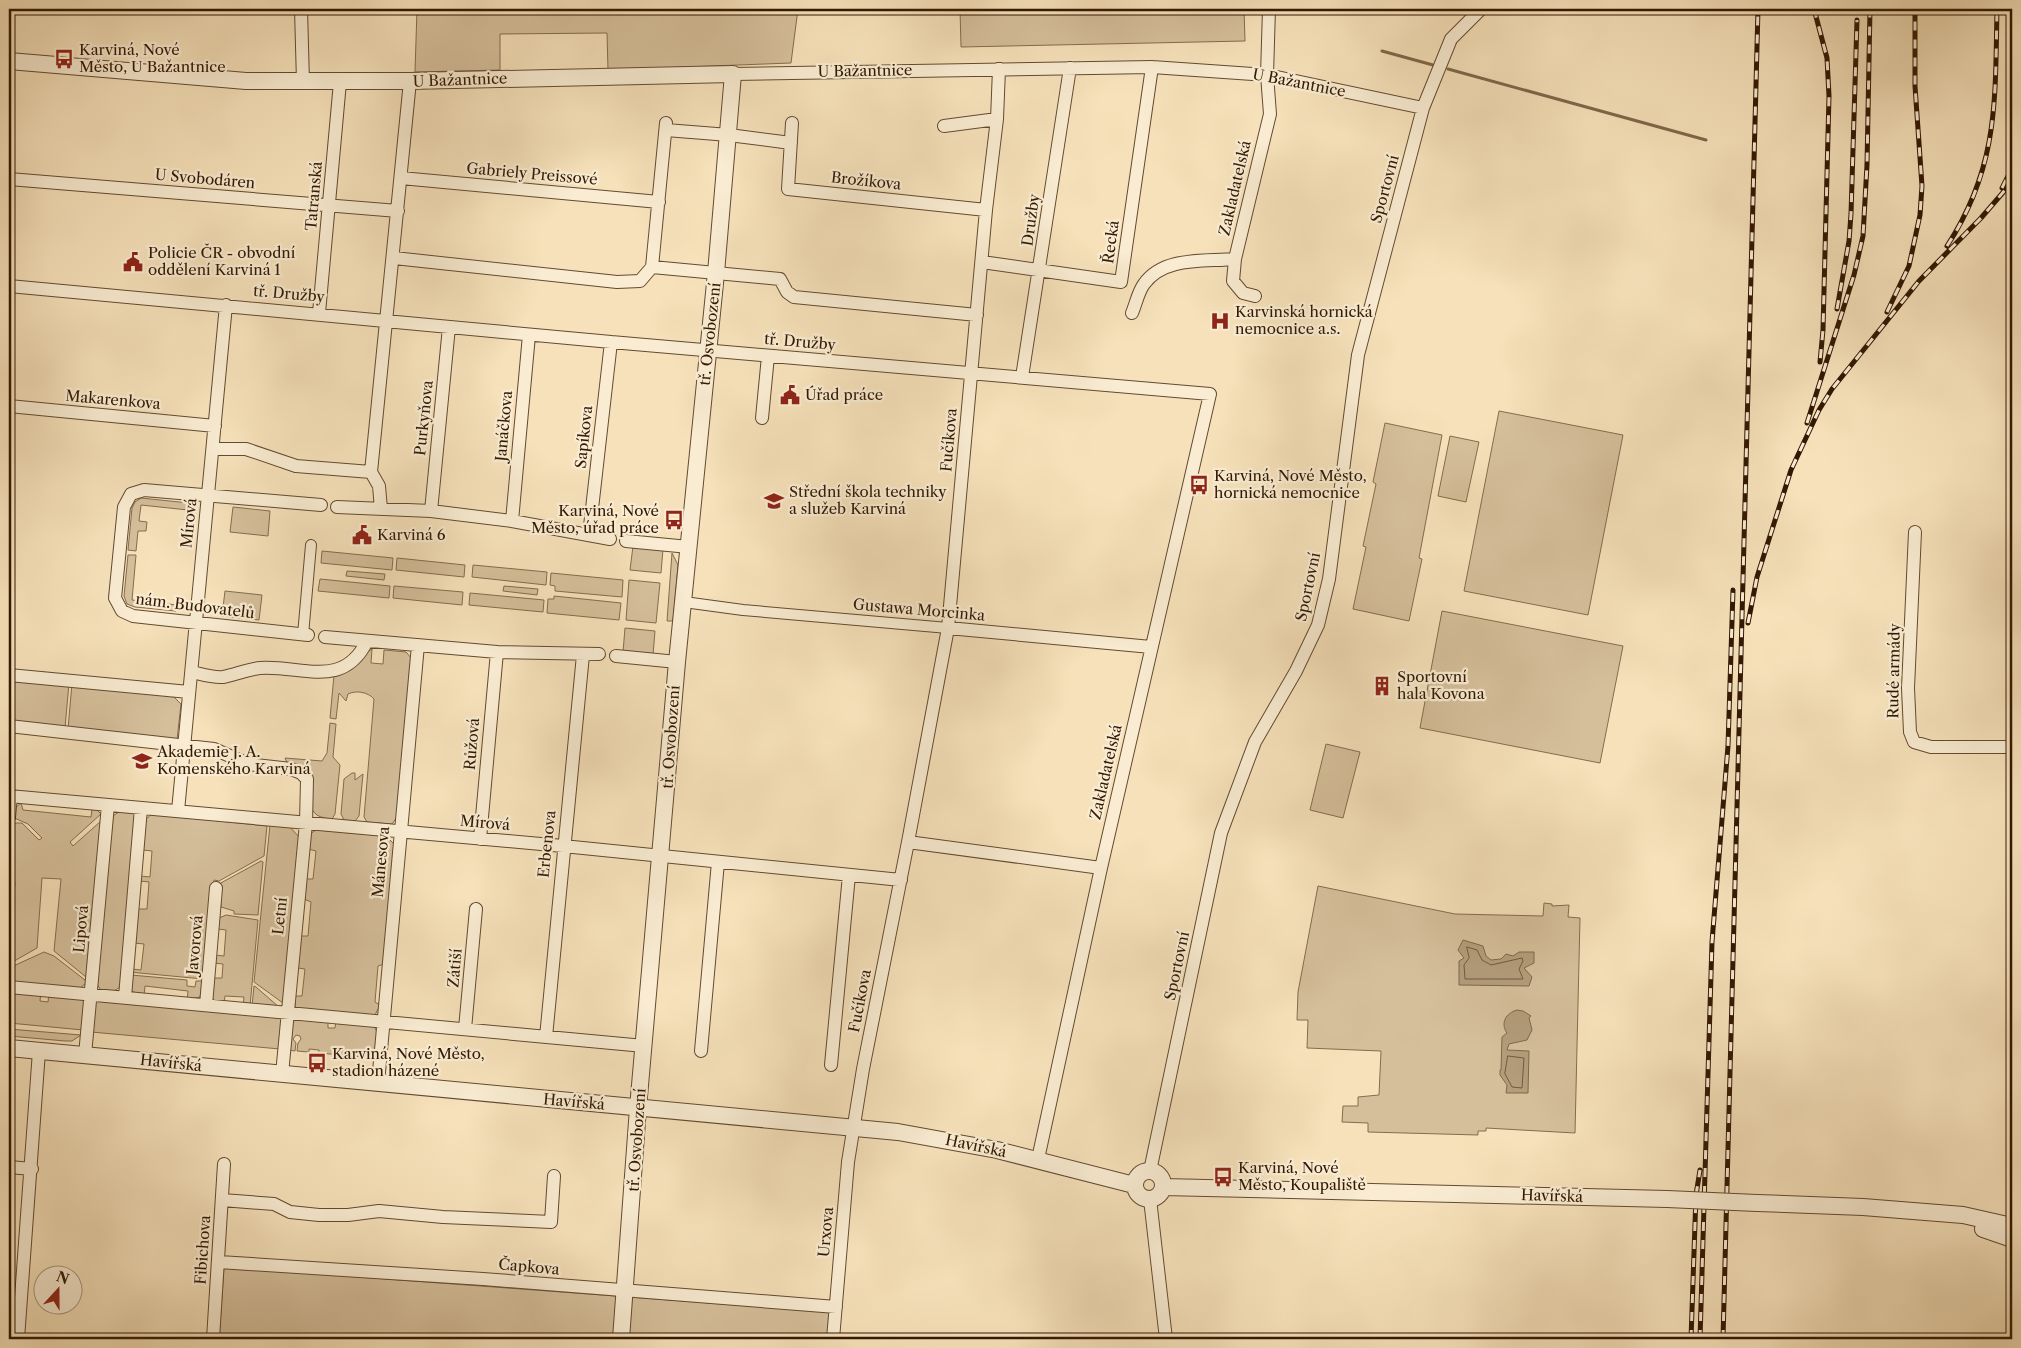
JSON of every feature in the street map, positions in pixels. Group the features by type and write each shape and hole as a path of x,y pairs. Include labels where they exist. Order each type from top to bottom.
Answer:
{"street":[{"path":"301,9 303,82"},
{"name":"Zakladatelská","path":"1255,296 1243,293 1233,281 1235,259 1270,114 1267,74 1269,9"},
{"name":"Sportovní","path":"1150,1171 1221,832 1255,742 1296,671 1318,625 1329,579 1358,355 1423,108 1451,39 1481,9"},
{"name":"U Bažantnice","path":"9,61 246,81 303,82 410,82 1152,67 1267,74 1423,108"},
{"name":"Řecká","path":"982,262 1040,272 1121,282 1152,67"},
{"name":"Družby","path":"1022,377 1040,272 1070,68"},
{"name":"Fučíkova","path":"854,1128 863,1069 901,880 948,628 986,210 997,119 999,69"},
{"name":"tř. Osvobození","path":"621,1339 638,1108 662,856 677,662 716,272 733,74"},
{"name":"Tatranská","path":"319,313 340,82"},
{"path":"381,509 379,486 371,472 394,258 410,82"},
{"path":"944,126 997,119"},
{"name":"Brožíkova","path":"792,123 788,190 986,210"},
{"path":"394,258 617,282 640,281 652,267 666,126 791,143"},
{"name":"Gabriely Preissové","path":"401,178 659,202"},
{"name":"U Svobodáren","path":"9,179 398,212"},
{"path":"1132,314 1143,286 1156,270 1168,265 1235,259"},
{"path":"652,267 780,279 787,292 794,297 977,314"},
{"name":"tř. Družby","path":"9,286 319,313 528,335 708,349 768,356 1210,394"},
{"name":"Mírová","path":"178,811 195,623 214,449 226,305"},
{"name":"Purkyňova","path":"431,511 449,327"},
{"name":"Janáčkova","path":"512,521 528,335"},
{"name":"Sapíkova","path":"590,535 611,342"},
{"path":"762,418 768,356"},
{"name":"Zakladatelská","path":"1038,1159 1101,868 1210,394"},
{"name":"Makarenkova","path":"9,406 215,426"},
{"path":"214,449 246,449 296,466 371,472"},
{"name":"nám. Budovatelů","path":"306,635 127,614 117,605 115,598 124,507 126,499 136,491 208,494 321,505"},
{"path":"338,507 431,511 512,521 610,539"},
{"name":"Rudé armády","path":"1915,532 1908,688 1910,732 1914,742 1931,747 2012,747"},
{"path":"626,541 689,546"},
{"path":"306,635 311,545"},
{"name":"Gustawa Morcinka","path":"684,602 743,610 1151,647"},
{"path":"325,637 497,652 599,654"},
{"path":"192,672 221,677 260,668 326,673 346,667 360,655 367,641"},
{"name":"Mánesova","path":"378,1083 399,831 418,645"},
{"name":"Růžová","path":"480,839 497,652"},
{"name":"Erbenova","path":"546,1037 583,655"},
{"path":"616,656 677,662"},
{"path":"9,675 189,692"},
{"path":"9,726 183,744 214,749 248,764 291,769 307,779 306,823"},
{"path":"9,817 10,796"},
{"name":"Mírová","path":"10,796 662,856"},
{"name":"Lipová","path":"85,1055 108,805"},
{"path":"125,997 141,808"},
{"name":"Letní","path":"282,1074 286,1013 306,823"},
{"path":"908,842 1101,868"},
{"path":"662,856 901,880"},
{"path":"701,1051 718,862"},
{"name":"Fučíkova","path":"831,1065 849,875"},
{"name":"Javorová","path":"206,1005 216,888"},
{"name":"Zátiší","path":"465,1029 476,910"},
{"path":"9,987 644,1046"},
{"name":"Havířská","path":"9,1048 854,1128 950,1139 1038,1159 1134,1185"},
{"path":"18,1339 32,1169 39,1051"},
{"name":"Urxova","path":"833,1339 848,1162 854,1128"},
{"name":"Fibichova","path":"213,1339 224,1164"},
{"path":"9,1167 32,1169"},
{"path":"1150,1171 1159,1175 1163,1187 1158,1196 1150,1199 1138,1194 1134,1185 1141,1173 1150,1171"},
{"path":"222,1200 274,1204 290,1212 319,1215 348,1215 379,1211 443,1217 551,1222 554,1176"},
{"name":"Havířská","path":"1163,1187 1863,1207 1963,1216 2012,1226"},
{"path":"1150,1199 1166,1339"},
{"name":"Havířská","path":"1940,1215 2012,1239"},
{"name":"Čapkova","path":"219,1262 625,1290 836,1307"}],"shaded area":[{"path":"417,9 798,9 791,63 608,70 607,33 500,34 500,70 415,72"},
{"path":"960,9 1244,9 1245,41 961,47"},
{"path":"1499,411 1623,435 1588,615 1464,591"},
{"path":"1385,423 1442,435 1419,558 1422,559 1409,621 1353,609 1366,547 1363,546 1376,484 1373,482"},
{"path":"1450,436 1479,442 1466,502 1438,496"},
{"path":"141,498 189,503 188,510 141,505 139,521 147,522 146,531 138,531 136,551 128,550 132,508 135,502"},
{"path":"233,507 270,511 268,536 230,532"},
{"path":"633,546 663,549 661,573 630,570"},
{"path":"322,551 393,558 392,570 321,563"},
{"path":"672,553 678,565 673,621 667,621"},
{"path":"128,555 136,555 132,600 177,605 176,611 135,607 127,604 124,596"},
{"path":"397,558 465,565 464,577 396,570"},
{"path":"473,565 547,572 546,585 472,577"},
{"path":"347,571 385,574 384,580 346,576"},
{"path":"551,573 623,580 622,597 555,591 555,586 550,585"},
{"path":"320,579 390,586 389,598 318,591"},
{"path":"629,580 660,583 656,623 626,620"},
{"path":"394,586 463,592 462,605 393,598"},
{"path":"504,586 538,589 537,595 503,591"},
{"path":"225,591 262,595 259,620 222,616"},
{"path":"470,593 544,600 543,612 469,605"},
{"path":"554,596 621,603 619,620 547,613 548,599 554,599"},
{"path":"1442,611 1623,646 1600,763 1420,728"},
{"path":"625,628 655,631 653,655 623,652"},
{"path":"372,649 371,663 383,664 384,650 406,652 412,659 397,817 392,824 367,822 364,817 374,699 365,693 355,692 348,694 346,701 339,693 336,719 330,718 334,675"},
{"path":"9,677 69,683 65,728 9,723"},
{"path":"72,683 174,697 181,704 177,740 68,729"},
{"path":"330,723 336,724 333,757 340,765 335,814 332,819 321,817 314,813 311,801 311,776 306,768 287,763 285,758 322,761 327,753"},
{"path":"1326,744 1360,752 1343,818 1310,810"},
{"path":"355,773 355,780 363,774 359,816 355,821 344,820 341,814 344,779"},
{"path":"21,803 23,810 91,817 92,809 96,809 101,814 70,842 73,846 101,821 86,977 54,951 61,879 42,878 37,948 9,964 11,924 9,924 9,914 12,914 15,882 9,881 12,823 22,823 39,840 42,838 28,824 12,817 15,808"},
{"path":"120,811 133,813 136,817 121,986 113,992 101,990 96,983 113,816"},
{"path":"152,814 267,826 264,856 219,881 214,880 203,979 129,972 132,969 141,970 144,944 134,943 137,909 147,909 149,882 139,881 140,876 150,877 152,851 143,850 146,819"},
{"path":"270,825 289,826 299,837 283,1003 254,982"},
{"path":"316,830 386,836 395,845 384,964 378,966 375,1002 380,1005 375,1015 297,1009 295,1007 295,996 302,996 305,969 298,968 298,939 302,936 308,936 311,902 304,899 306,879 313,879 316,851 308,849 310,834"},
{"path":"261,861 263,862 258,915 234,914 234,911 221,907 219,884"},
{"path":"1318,886 1455,914 1543,916 1544,903 1552,904 1552,906 1569,905 1568,917 1580,918 1575,1133 1486,1128 1486,1131 1478,1131 1478,1135 1368,1132 1368,1123 1342,1122 1343,1106 1358,1106 1358,1097 1379,1095 1381,1051 1307,1048 1308,1020 1297,1020 1298,992"},
{"path":"226,915 258,920 250,1006 243,1005 244,997 225,996 224,1004 212,999 213,978 222,978 223,964 214,963 215,955 224,956 226,930 218,929 219,918"},
{"path":"44,952 54,956 85,980 86,983 79,989 9,984 9,968"},
{"path":"131,975 187,980 187,986 195,987 196,981 203,981 200,997 187,1000 188,991 145,986 144,996 131,991"},
{"path":"254,986 256,987 279,1007 252,1006"},
{"path":"9,989 41,992 40,1001 48,1002 49,993 81,997 85,1003 83,1030 9,1023"},
{"path":"95,1001 280,1018 282,1023 280,1049 91,1032"},
{"path":"294,1019 328,1019 328,1028 335,1028 336,1019 374,1026 377,1032 375,1058 319,1053 319,1050 309,1049 309,1052 297,1051 298,1043 301,1039 300,1036 296,1035 293,1039 296,1043 295,1051 288,1050"},
{"path":"9,1029 81,1035 72,1041 65,1041 9,1036"},
{"path":"224,1267 831,1312 828,1339 219,1339"}],"water":[{"path":"1463,940 1483,946 1486,956 1491,960 1501,959 1506,954 1513,956 1519,952 1534,952 1534,963 1524,968 1532,977 1529,986 1459,985 1459,961 1464,958 1458,950"},
{"path":"1517,1010 1531,1016 1529,1018 1532,1030 1527,1040 1509,1044 1507,1050 1529,1051 1528,1093 1506,1093 1507,1085 1500,1075 1502,1037 1507,1033 1504,1026 1505,1019 1510,1013"}],"waterway":[{"path":"1382,51 1433,65"},
{"path":"1448,69 1706,140"}],"railway":[{"path":"1723,1339 1758,9"},
{"path":"1814,9 1827,58 1829,96 1823,330 1820,362"},
{"path":"1807,423 1854,275 1863,236 1867,165 1870,9"},
{"path":"1887,312 1909,266 1920,215 1922,186 1915,86 1915,9"},
{"path":"1947,246 1964,217 1976,188 1991,132 1996,73 1997,9"},
{"path":"1837,309 1849,241 1851,214 1857,20"},
{"path":"2002,188 2012,168"},
{"path":"1748,623 1757,577 1791,470 1819,410 1832,389 1919,281 1981,218 2012,182"},
{"path":"1700,1339 1712,942 1728,746 1733,590"},
{"path":"1691,1339 1696,1195 1700,1170"}],"place":[{"name":"Karviná, Nové Město, U Bažantnice","path":"64,59"},
{"name":"Policie ČR - obvodní oddělení Karviná 1","path":"133,262"},
{"name":"Karvinská hornická nemocnice a.s.","path":"1220,321"},
{"name":"Úřad práce","path":"790,395"},
{"name":"Karviná, Nové Město, hornická nemocnice","path":"1199,485"},
{"name":"Střední škola techniky a služeb Karviná","path":"774,501"},
{"name":"Karviná, Nové Město, úřad práce","path":"674,520"},
{"name":"Karviná 6","path":"362,535"},
{"name":"Sportovní hala Kovona","path":"1382,686"},
{"name":"Akademie J. A. Komenského Karviná","path":"142,761"},
{"name":"Karviná, Nové Město, stadion házené","path":"317,1063"},
{"name":"Karviná, Nové Město, Koupaliště","path":"1223,1177"}]}
